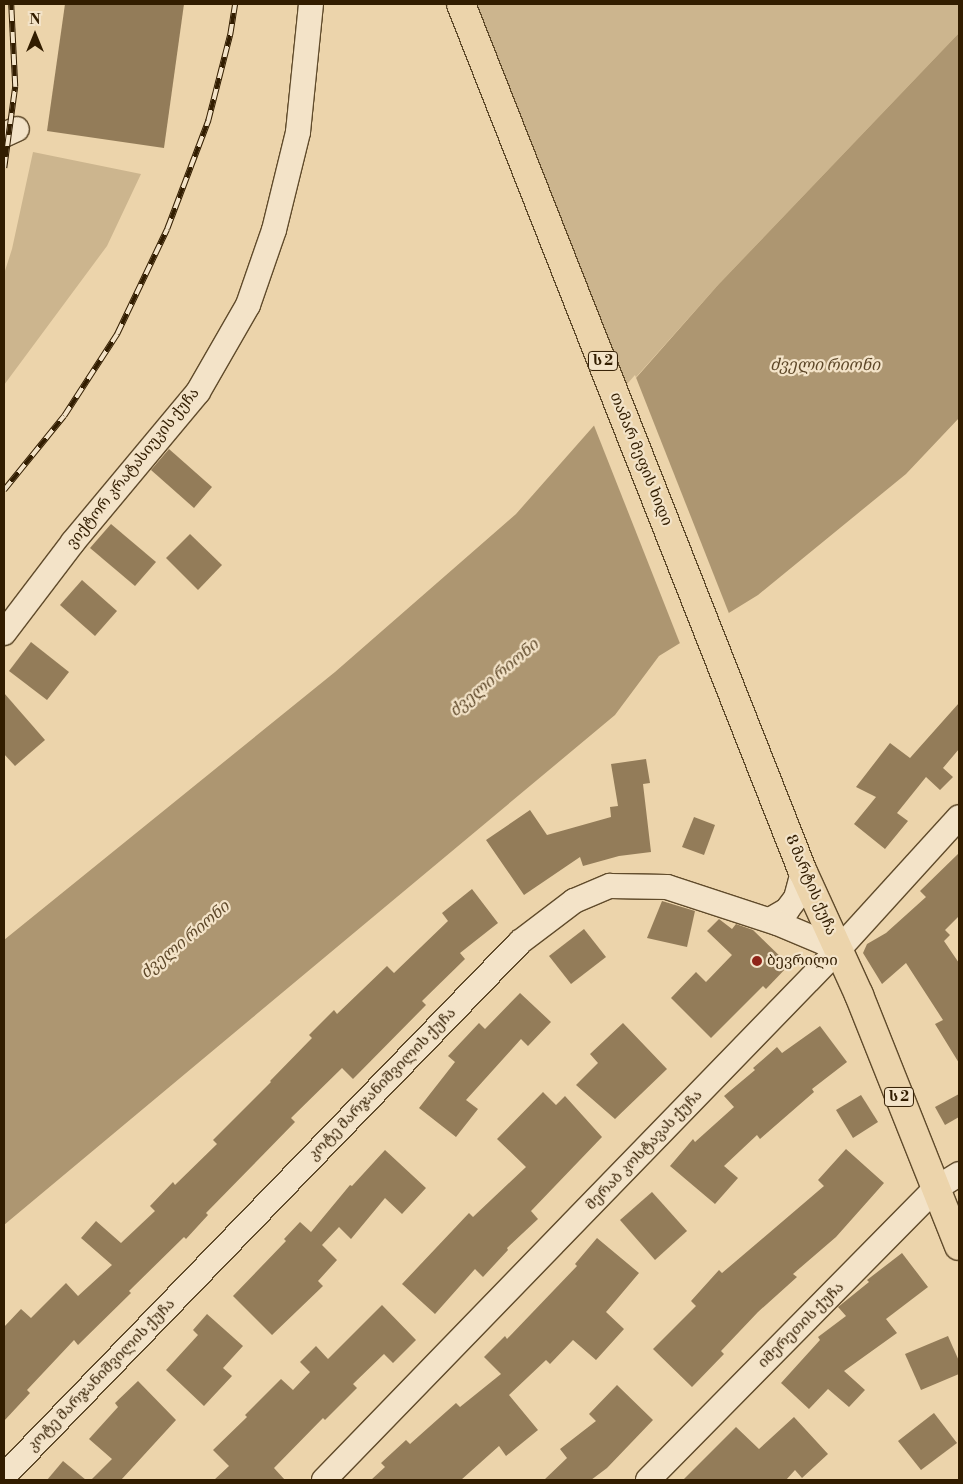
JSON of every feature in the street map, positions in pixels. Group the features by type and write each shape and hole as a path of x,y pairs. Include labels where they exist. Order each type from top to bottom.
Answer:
{"highway":[{"name":"თამარ მეფის ხიდი","path":"461,4 744,719"},
{"name":"8 მარტის ქუჩა","path":"744,719 803,872 839,949 959,1246"}],"street":[{"name":"ვიქტორ კრატასიუკის ქუჩა","path":"4,633 73,542 198,392 248,305 274,230 298,132 310,4"},
{"name":"მერაბ კოსტავას ქუჩა","path":"324,1480 839,949 959,817"},
{"path":"770,920 787,910 796,898 803,872"},
{"name":"კოტე მარჯანიშვილის ქუჩა","path":"4,1476 520,942 574,901 610,886 667,887 770,920 839,949"},
{"name":"იმერეთის ქუჩა","path":"648,1480 935,1189 959,1174"}],"shaded area":[{"path":"472,4 959,4 959,33 718,285 621,394"},
{"path":"33,152 141,174 107,246 4,385 4,274 12,249"}],"water":[{"name":"ძველი რიონი","path":"959,33 959,418 906,474 758,595 659,656 615,715 4,1225 4,940 335,672 516,514 718,285"}],"pier":[{"path":"635,375 730,616 681,646 593,423"}],"building":[{"path":"65,4 184,4 164,148 47,131"},
{"path":"169,449 212,487 194,508 151,470"},
{"path":"111,524 156,562 135,586 90,548"},
{"path":"190,534 222,565 198,590 166,558"},
{"path":"82,580 117,611 95,636 60,605"},
{"path":"31,642 69,672 47,700 9,671"},
{"path":"4,693 45,740 15,766 4,754"},
{"path":"959,703 959,749 943,768 953,777 940,790 926,777 897,813 908,821 885,849 854,824 876,797 856,787 890,743 910,758"},
{"path":"646,759 650,783 643,784 651,852 619,856 583,866 580,857 524,895 486,840 530,810 547,835 611,817 610,807 618,806 611,764"},
{"path":"694,817 715,825 704,855 682,847"},
{"path":"959,853 959,916 945,930 950,935 944,941 959,963 959,1063 935,1024 943,1020 906,963 882,984 863,953 867,944 886,933 926,897 920,891"},
{"path":"472,889 498,923 460,953 465,959 422,1001 426,1005 353,1079 342,1068 291,1118 295,1122 206,1213 208,1215 186,1239 184,1237 78,1345 74,1340 27,1390 30,1393 4,1421 4,1327 21,1309 31,1318 66,1283 78,1296 112,1265 81,1238 96,1221 121,1243 155,1211 150,1206 173,1182 175,1185 217,1144 213,1140 312,1038 309,1035 334,1010 337,1014 387,966 394,973 448,921 442,913"},
{"path":"662,901 695,911 687,947 647,938"},
{"path":"719,919 732,929 736,924 753,930 789,965 766,989 763,986 711,1038 671,998 696,972 706,982 732,955 707,931"},
{"path":"584,929 606,957 571,984 549,956"},
{"path":"520,993 551,1022 528,1046 521,1039 466,1100 478,1109 456,1137 419,1108 455,1062 448,1056 479,1023 485,1029"},
{"path":"623,1023 667,1069 615,1119 576,1085 598,1063 590,1054"},
{"path":"820,1026 847,1062 812,1089 814,1092 760,1139 757,1135 724,1166 738,1178 715,1204 670,1166 693,1139 695,1142 734,1107 724,1096 755,1070 753,1068 777,1047 782,1053"},
{"path":"543,1092 556,1105 565,1096 602,1137 531,1211 538,1219 507,1248 508,1250 483,1277 475,1269 435,1314 402,1284 469,1213 473,1217 526,1167 497,1139"},
{"path":"959,1094 959,1117 945,1125 935,1107"},
{"path":"861,1095 878,1122 853,1138 836,1110"},
{"path":"846,1149 884,1183 836,1237 793,1274 797,1277 758,1312 721,1351 724,1354 692,1387 653,1349 696,1306 691,1301 719,1270 722,1273 824,1186 818,1180"},
{"path":"385,1150 426,1188 402,1214 385,1198 351,1239 339,1227 322,1245 337,1260 318,1281 323,1286 272,1335 233,1296 286,1241 284,1239 300,1222 311,1232 350,1185 352,1186"},
{"path":"652,1192 687,1231 655,1260 620,1220"},
{"path":"597,1238 639,1273 606,1312 624,1329 596,1360 573,1340 550,1364 546,1360 509,1395 538,1430 506,1456 499,1446 461,1480 371,1480 385,1467 381,1463 406,1440 410,1444 456,1403 460,1407 501,1374 484,1357 505,1336 507,1339 577,1266 575,1264"},
{"path":"902,1253 928,1287 886,1319 897,1333 844,1371 865,1390 849,1407 828,1389 809,1409 781,1383 820,1340 818,1337 846,1316 838,1307 869,1282 867,1280"},
{"path":"382,1305 416,1340 393,1363 384,1354 353,1384 357,1388 325,1420 323,1418 274,1468 285,1480 214,1480 229,1466 213,1450 247,1417 245,1415 281,1379 293,1390 310,1372 300,1362 316,1346 328,1359"},
{"path":"207,1314 243,1346 223,1368 232,1376 204,1406 166,1370 198,1335 193,1330"},
{"path":"948,1336 959,1361 959,1374 921,1390 905,1354"},
{"path":"138,1381 176,1420 121,1480 91,1480 112,1459 89,1439 118,1407 115,1403"},
{"path":"617,1385 653,1420 607,1468 591,1480 544,1480 567,1458 560,1449 596,1421 589,1414"},
{"path":"934,1413 957,1443 921,1470 898,1441"},
{"path":"794,1417 828,1454 802,1478 795,1470 786,1480 683,1480 736,1427 759,1449"},
{"path":"63,1461 86,1480 47,1480"}],"railway":[{"path":"4,168 15,87 11,4"},
{"path":"4,490 64,416 117,334 167,229 208,121 230,35 235,4"}],"place":[{"name":"ბევრილი","path":"757,961"}]}
